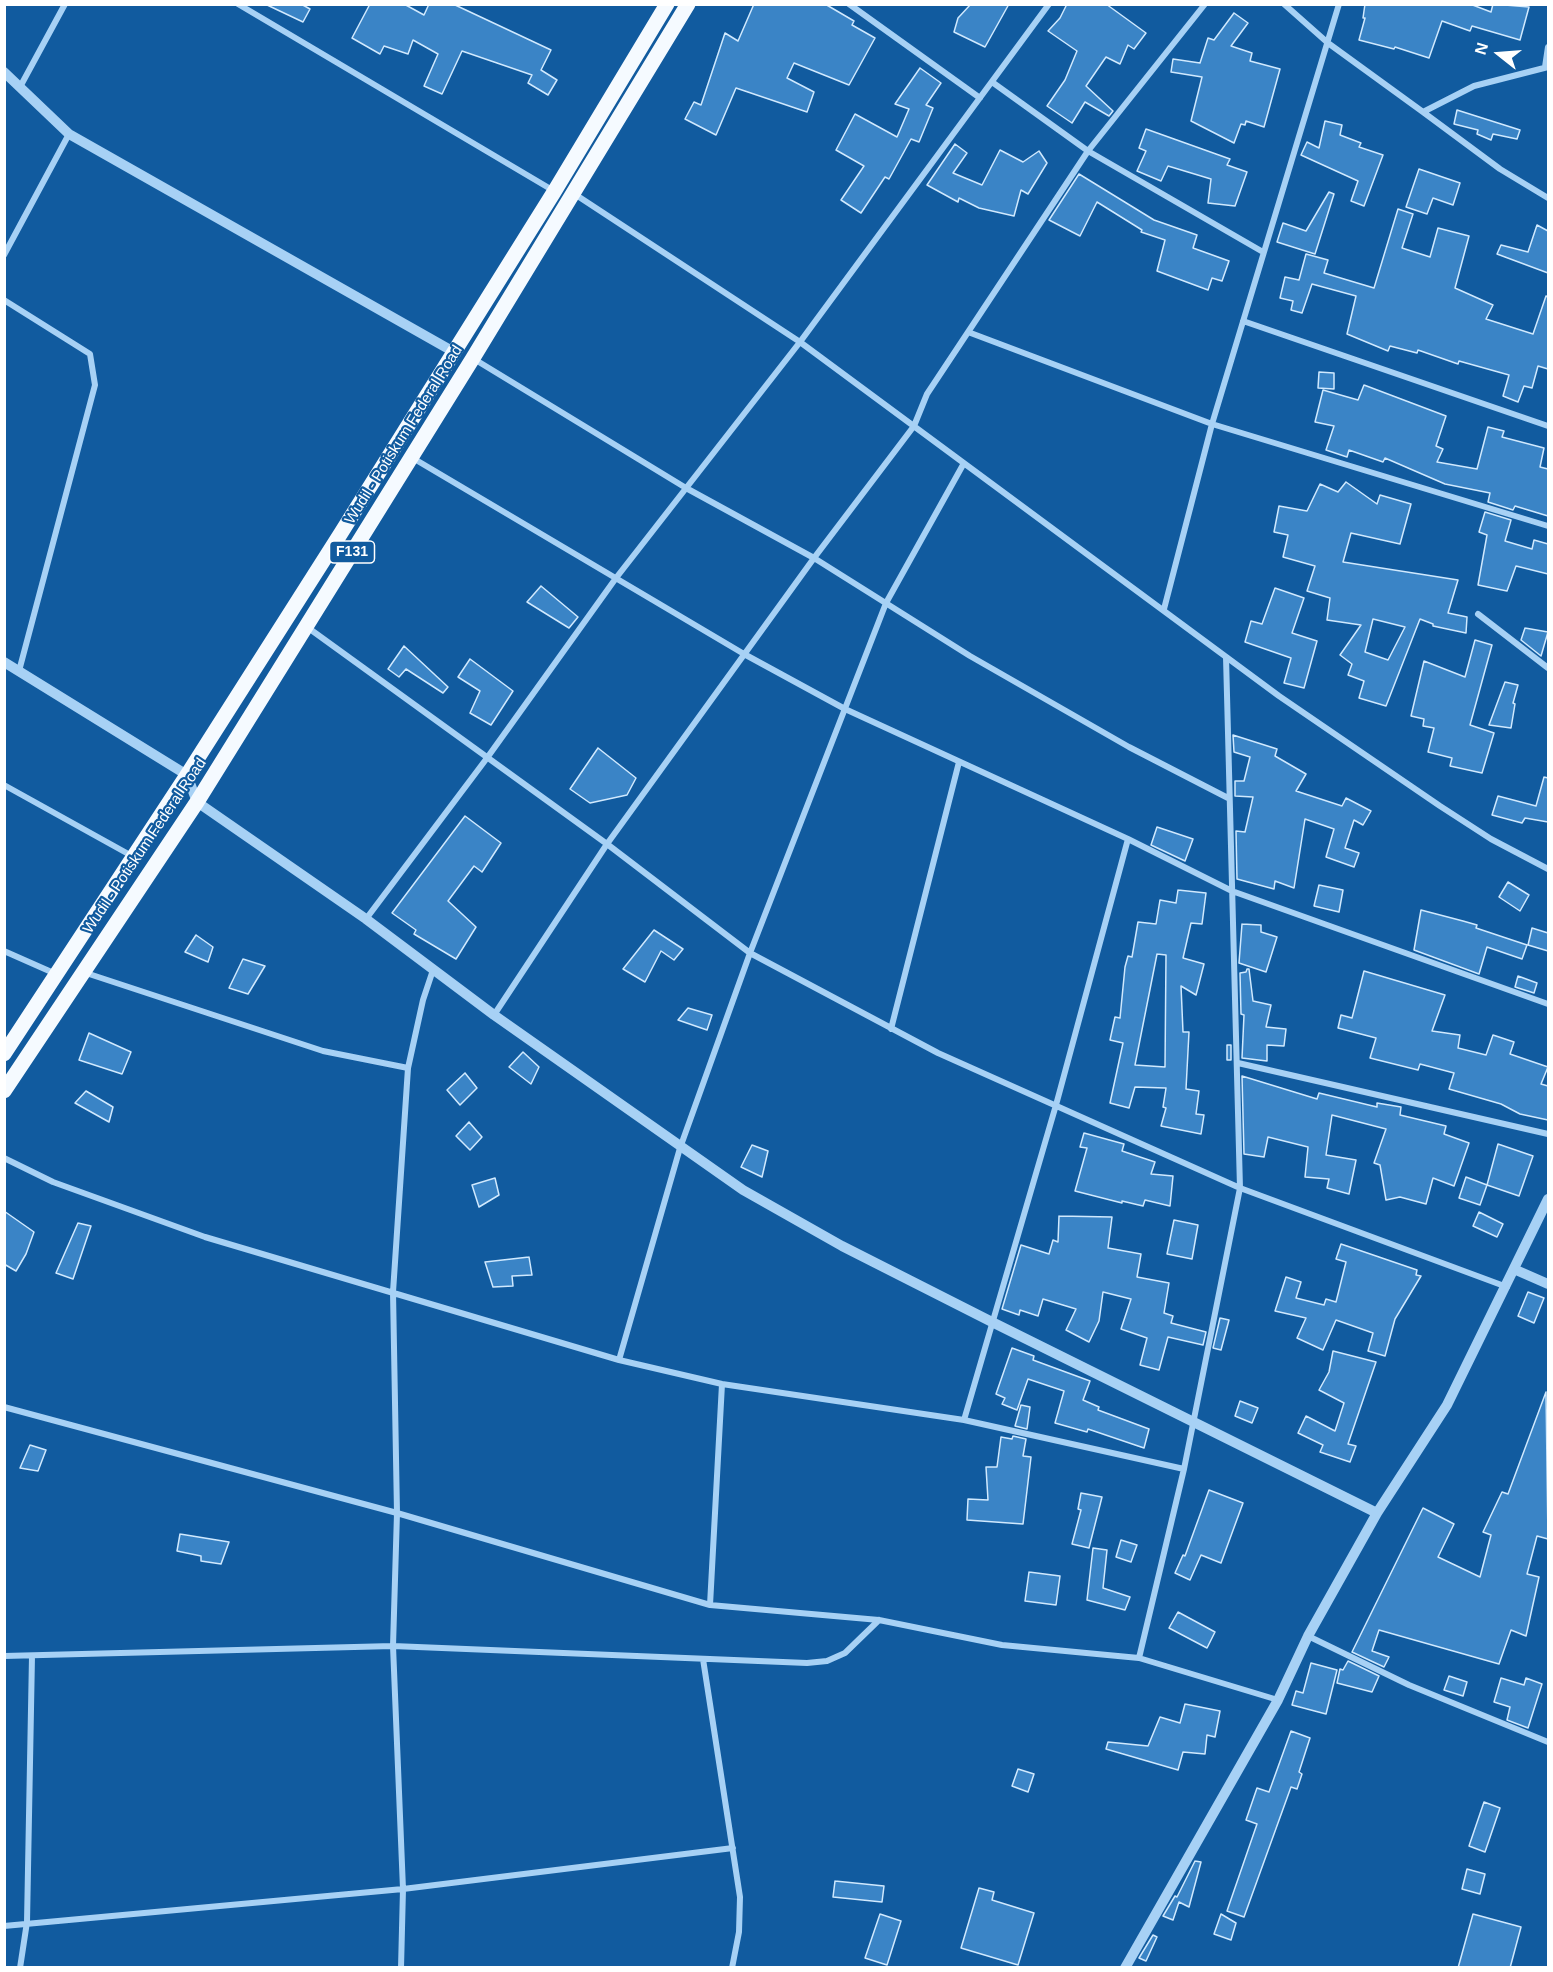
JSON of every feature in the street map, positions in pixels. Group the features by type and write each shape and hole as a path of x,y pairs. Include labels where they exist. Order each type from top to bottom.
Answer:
{"main road":[{"name":"Wudil - Potiskum Federal Road","path":"4,1054 187,775 554,192 667,4"},
{"name":"Wudil - Potiskum Federal Road","path":"4,1091 197,802 473,358 688,4"}],"street":[{"path":"20,87 64,4"},
{"path":"238,4 554,192"},
{"path":"849,4 981,98"},
{"path":"366,919 487,758 616,578 800,342 1049,4"},
{"path":"494,1014 607,844 814,558 914,426 927,394 1088,151 1205,4"},
{"path":"1284,4 1328,43 1500,169 1548,198"},
{"path":"1164,609 1212,424 1339,4"},
{"path":"1423,112 1474,86 1547,67 1548,47"},
{"path":"4,72 69,134 454,352"},
{"path":"992,82 1088,151 1263,252"},
{"path":"4,255 69,134"},
{"path":"573,193 800,342 1226,657 1440,806 1491,838 1548,869"},
{"path":"4,300 90,354 95,385 19,672"},
{"path":"1243,321 1548,426"},
{"path":"968,332 1212,424 1548,526"},
{"path":"473,358 686,488 814,558 970,656 1071,714 1228,798"},
{"path":"411,457 744,654 845,709 1128,839 1232,891 1548,1004"},
{"path":"619,1360 680,1148 750,953 886,603 964,463"},
{"path":"1478,614 1548,668"},
{"path":"306,626 607,844 750,953 891,1029 978,1072 1240,1188 1507,1287"},
{"path":"1139,1658 1184,1469 1240,1188 1226,657"},
{"path":"4,662 187,775 197,802 366,919 680,1148 743,1190 842,1246 1377,1513"},
{"path":"891,1029 959,762"},
{"path":"4,785 133,856"},
{"path":"964,1420 1056,1105 1128,839"},
{"path":"4,951 56,974"},
{"path":"401,1968 403,1889 393,1646 396,1513 393,1292 408,1068 423,1000 433,970"},
{"path":"82,972 323,1051 353,1059 408,1068"},
{"path":"1238,1063 1548,1134"},
{"path":"4,1158 53,1182 205,1237 619,1360 722,1384 964,1420 1184,1469"},
{"path":"1125,1968 1278,1700 1308,1636 1377,1513 1448,1405 1516,1270 1548,1199"},
{"path":"1516,1270 1548,1284"},
{"path":"710,1605 722,1384"},
{"path":"4,1407 396,1513 710,1605 879,1620 1002,1645 1139,1658 1278,1700"},
{"path":"4,1656 393,1646 807,1663 827,1661 845,1653 879,1620"},
{"path":"1308,1636 1409,1685 1548,1742"},
{"path":"20,1968 27,1922 32,1656"},
{"path":"703,1659 740,1897 738,1932 732,1968"},
{"path":"4,1926 27,1922 403,1889 733,1848"}],"building":[{"path":"265,4 301,4 310,9 303,22"},
{"path":"370,4 404,4 424,15 429,4 453,4 551,50 541,70 557,80 548,95 528,83 532,75 462,51 442,94 424,86 438,54 413,40 408,54 384,46 380,54 352,38"},
{"path":"754,4 825,4 854,21 852,25 875,38 849,85 794,63 787,78 814,92 807,112 736,88 716,135 685,119 694,102 701,105 725,33 738,41"},
{"path":"971,4 1009,4 985,47 954,32 958,18"},
{"path":"1067,4 1106,4 1146,33 1134,49 1128,45 1120,64 1106,57 1086,86 1113,111 1109,116 1085,102 1072,123 1047,106 1065,80 1077,51 1048,31 1060,18"},
{"path":"1365,4 1470,4 1491,12 1493,4 1529,7 1520,40 1472,26 1470,31 1442,21 1429,58 1395,47 1394,49 1359,40 1365,18 1363,18"},
{"path":"1234,13 1248,23 1231,46 1252,53 1250,61 1280,69 1264,127 1246,121 1245,125 1241,124 1234,143 1191,121 1202,77 1171,72 1173,59 1200,63 1208,38 1214,40"},
{"path":"920,68 941,83 926,105 933,108 919,142 911,139 889,179 885,177 861,213 841,200 864,166 836,150 855,114 897,137 909,109 895,104"},
{"path":"1457,110 1520,130 1517,139 1493,134 1491,140 1477,134 1478,130 1454,124"},
{"path":"1325,121 1342,125 1340,135 1361,143 1359,147 1383,155 1364,206 1351,201 1358,181 1301,155 1307,142 1319,148"},
{"path":"1146,129 1230,159 1227,165 1247,172 1235,206 1208,203 1211,179 1168,166 1161,181 1137,171 1146,151 1139,148"},
{"path":"955,144 967,153 953,173 982,185 1000,150 1023,162 1039,151 1047,163 1028,194 1021,190 1014,216 979,208 959,198 958,202 927,185"},
{"path":"1419,169 1460,183 1453,205 1433,198 1427,214 1406,207"},
{"path":"1079,174 1154,220 1197,235 1193,248 1229,261 1222,281 1212,278 1208,290 1157,271 1165,240 1141,232 1142,230 1097,202 1080,236 1049,220"},
{"path":"1329,192 1334,194 1315,254 1277,242 1283,223 1306,231"},
{"path":"1398,209 1413,214 1402,248 1430,257 1438,228 1469,236 1455,288 1493,305 1486,319 1533,334 1546,296 1548,297 1548,369 1538,366 1532,388 1524,386 1518,402 1503,396 1509,375 1459,361 1458,364 1418,350 1417,353 1390,346 1388,351 1347,334 1356,296 1312,284 1302,313 1291,310 1293,301 1280,298 1285,277 1299,280 1306,254 1328,260 1324,273 1374,288"},
{"path":"1537,225 1548,231 1548,273 1497,254 1501,245 1528,252"},
{"path":"1319,372 1334,373 1334,389 1318,388"},
{"path":"1364,385 1446,416 1436,446 1443,449 1437,462 1477,469 1488,427 1504,431 1502,437 1544,448 1540,467 1548,469 1548,516 1515,506 1513,510 1488,502 1490,493 1445,484 1385,458 1383,462 1349,450 1347,457 1326,450 1334,426 1315,422 1323,390 1358,400"},
{"path":"1346,482 1377,504 1380,495 1411,504 1400,544 1351,533 1343,562 1458,580 1448,613 1467,617 1466,633 1433,626 1420,619 1386,706 1359,698 1364,681 1348,675 1352,664 1340,655 1361,625 1327,620 1330,598 1307,591 1315,566 1283,557 1288,535 1274,532 1279,506 1307,511 1320,484 1338,492","holes":["1373,619 1405,627 1388,660 1365,652"]},
{"path":"1485,512 1511,520 1505,541 1532,549 1534,540 1548,544 1548,574 1516,566 1507,591 1478,585 1487,535 1479,532"},
{"path":"541,586 578,617 569,628 527,602"},
{"path":"1275,588 1304,598 1292,633 1317,641 1304,688 1284,683 1291,658 1245,642 1251,621 1262,624"},
{"path":"1525,628 1548,632 1541,656 1521,640"},
{"path":"1475,640 1492,645 1470,725 1494,733 1482,773 1450,766 1452,758 1428,752 1434,728 1423,726 1424,719 1411,716 1424,661 1465,677"},
{"path":"404,646 448,687 443,693 406,669 399,677 388,669"},
{"path":"470,659 513,691 491,725 470,713 480,691 458,677"},
{"path":"1505,682 1518,685 1513,703 1515,704 1511,728 1489,725"},
{"path":"1233,735 1277,749 1275,756 1306,774 1296,791 1342,806 1346,798 1371,811 1363,825 1354,820 1345,848 1359,853 1354,867 1326,857 1334,829 1305,819 1294,888 1275,881 1274,889 1237,879 1236,831 1245,832 1253,797 1235,796 1235,781 1244,781 1250,757 1234,752"},
{"path":"598,748 636,778 627,795 590,803 570,789"},
{"path":"1544,777 1548,778 1548,822 1525,818 1522,823 1492,815 1498,796 1536,806"},
{"path":"465,816 501,843 482,872 474,866 448,901 476,927 456,959 414,934 416,930 392,913"},
{"path":"1157,827 1193,839 1185,861 1151,845"},
{"path":"1508,882 1529,895 1520,911 1499,897"},
{"path":"1319,885 1343,890 1339,912 1314,906"},
{"path":"1178,890 1206,893 1202,924 1191,923 1183,958 1204,964 1196,995 1181,986 1183,1032 1189,1032 1186,1089 1199,1091 1196,1114 1204,1115 1201,1134 1161,1126 1166,1108 1163,1107 1166,1088 1135,1087 1129,1108 1110,1103 1123,1043 1110,1040 1115,1017 1120,1018 1125,967 1128,956 1132,957 1138,922 1156,924 1160,900 1176,903","holes":["1157,954 1166,955 1165,1067 1135,1065"]},
{"path":"1421,910 1477,925 1476,928 1527,945 1522,959 1487,947 1479,974 1414,950"},
{"path":"1242,924 1261,925 1261,932 1277,937 1266,972 1239,963"},
{"path":"1532,928 1548,933 1548,951 1528,945"},
{"path":"654,930 683,949 674,960 661,951 645,982 623,969"},
{"path":"196,935 213,947 208,962 185,952"},
{"path":"243,959 265,966 248,994 229,988"},
{"path":"1249,969 1253,1001 1271,1005 1266,1027 1286,1029 1284,1046 1267,1045 1267,1061 1242,1058 1244,1015 1241,1014 1240,973 1246,972"},
{"path":"1364,971 1445,995 1432,1031 1460,1035 1458,1048 1486,1055 1493,1035 1514,1042 1510,1054 1548,1067 1541,1084 1548,1086 1548,1120 1520,1114 1501,1104 1449,1089 1454,1073 1420,1064 1418,1070 1370,1058 1376,1038 1338,1028 1341,1015 1352,1018"},
{"path":"1518,976 1537,983 1534,993 1515,987"},
{"path":"688,1008 712,1015 707,1030 678,1020"},
{"path":"89,1033 131,1052 122,1074 79,1060"},
{"path":"1227,1045 1231,1045 1231,1060 1227,1060"},
{"path":"523,1052 539,1067 531,1084 509,1067"},
{"path":"465,1073 477,1088 460,1105 447,1090"},
{"path":"1242,1076 1317,1099 1319,1093 1377,1107 1377,1103 1401,1107 1400,1115 1446,1126 1444,1134 1469,1143 1454,1186 1433,1178 1426,1204 1400,1197 1386,1200 1380,1165 1374,1163 1386,1129 1332,1115 1326,1155 1356,1160 1349,1194 1327,1188 1329,1179 1305,1177 1308,1147 1268,1137 1264,1157 1244,1154"},
{"path":"86,1091 113,1107 109,1122 75,1103"},
{"path":"469,1122 482,1137 470,1150 456,1136"},
{"path":"1084,1133 1124,1144 1122,1151 1155,1162 1151,1174 1173,1176 1170,1206 1145,1200 1143,1206 1122,1201 1122,1203 1075,1191 1087,1148 1080,1147"},
{"path":"1498,1144 1533,1156 1519,1196 1487,1185"},
{"path":"752,1145 768,1151 762,1177 741,1167"},
{"path":"1466,1177 1487,1185 1480,1205 1459,1198"},
{"path":"495,1178 499,1195 479,1207 472,1185"},
{"path":"4,1211 34,1232 26,1254 16,1271 4,1264"},
{"path":"1479,1212 1503,1224 1497,1237 1473,1226"},
{"path":"1059,1216 1112,1217 1108,1248 1141,1254 1137,1277 1169,1283 1164,1313 1173,1316 1171,1323 1206,1332 1203,1345 1168,1337 1159,1370 1140,1365 1147,1338 1121,1329 1131,1299 1103,1292 1099,1321 1089,1342 1066,1330 1076,1309 1043,1299 1038,1316 1020,1310 1019,1315 1002,1309 1021,1245 1049,1254 1053,1240 1058,1242"},
{"path":"1174,1220 1198,1225 1192,1259 1167,1254"},
{"path":"78,1223 91,1226 73,1279 56,1273"},
{"path":"1341,1244 1417,1270 1416,1275 1421,1276 1395,1319 1385,1356 1368,1351 1373,1333 1336,1320 1323,1350 1297,1338 1306,1318 1275,1311 1286,1277 1301,1282 1296,1298 1324,1305 1326,1299 1336,1302 1346,1262 1336,1259"},
{"path":"529,1257 532,1275 512,1276 513,1286 493,1287 485,1262"},
{"path":"1528,1292 1544,1298 1534,1323 1518,1316"},
{"path":"1220,1318 1229,1320 1221,1350 1213,1348"},
{"path":"1012,1348 1034,1356 1033,1360 1090,1381 1083,1400 1099,1407 1098,1410 1149,1429 1144,1448 1088,1429 1087,1432 1055,1423 1064,1391 1028,1379 1017,1410 1002,1404 1005,1398 996,1394"},
{"path":"1333,1351 1376,1362 1348,1444 1356,1446 1350,1462 1320,1452 1323,1445 1298,1433 1306,1416 1335,1431 1344,1403 1319,1390 1329,1372"},
{"path":"1546,1392 1548,1539 1537,1536 1527,1574 1539,1577 1526,1636 1511,1630 1499,1664 1379,1630 1372,1651 1389,1657 1384,1667 1352,1652 1423,1508 1454,1524 1438,1557 1480,1577 1491,1535 1483,1532 1502,1492 1508,1494"},
{"path":"1240,1401 1258,1408 1252,1423 1235,1416"},
{"path":"1021,1405 1030,1407 1027,1429 1015,1426"},
{"path":"1013,1436 1026,1439 1023,1456 1031,1457 1023,1524 967,1520 968,1499 988,1500 986,1467 997,1467 1001,1437 1012,1439"},
{"path":"30,1445 46,1450 38,1471 20,1468"},
{"path":"1209,1490 1243,1503 1221,1563 1201,1555 1190,1580 1175,1573 1183,1555 1185,1556"},
{"path":"1081,1493 1102,1497 1089,1548 1072,1544 1081,1510 1078,1509"},
{"path":"180,1534 229,1542 221,1564 201,1561 201,1556 177,1551"},
{"path":"1121,1540 1137,1545 1131,1562 1116,1557"},
{"path":"1093,1548 1107,1550 1103,1588 1130,1597 1125,1610 1087,1600"},
{"path":"1029,1572 1060,1576 1056,1605 1025,1601"},
{"path":"1178,1612 1215,1632 1207,1648 1169,1628"},
{"path":"1348,1661 1379,1676 1372,1692 1337,1683 1340,1669 1343,1670"},
{"path":"1311,1663 1337,1670 1326,1714 1292,1705 1296,1691 1303,1693"},
{"path":"1449,1676 1467,1682 1463,1696 1444,1690"},
{"path":"1501,1678 1524,1685 1526,1678 1542,1684 1528,1728 1507,1720 1510,1707 1494,1702"},
{"path":"1185,1704 1220,1711 1215,1737 1207,1735 1205,1754 1183,1752 1178,1770 1106,1749 1108,1742 1148,1746 1160,1717 1180,1723"},
{"path":"1291,1731 1310,1738 1299,1772 1302,1774 1297,1789 1291,1787 1244,1917 1227,1911 1257,1824 1246,1820 1257,1788 1269,1792"},
{"path":"1018,1769 1034,1774 1028,1792 1012,1786"},
{"path":"1484,1802 1500,1808 1485,1852 1469,1846"},
{"path":"1195,1861 1201,1862 1189,1907 1179,1902 1173,1920 1163,1916 1175,1896 1177,1897"},
{"path":"1467,1869 1485,1874 1480,1894 1462,1889"},
{"path":"835,1881 884,1886 882,1902 833,1897"},
{"path":"979,1888 994,1892 992,1900 1034,1913 1018,1965 961,1948"},
{"path":"880,1914 901,1921 887,1965 865,1958"},
{"path":"1221,1914 1236,1923 1231,1940 1214,1934"},
{"path":"1473,1914 1521,1927 1510,1968 1458,1968"},
{"path":"1153,1935 1157,1937 1146,1961 1139,1958"}]}
